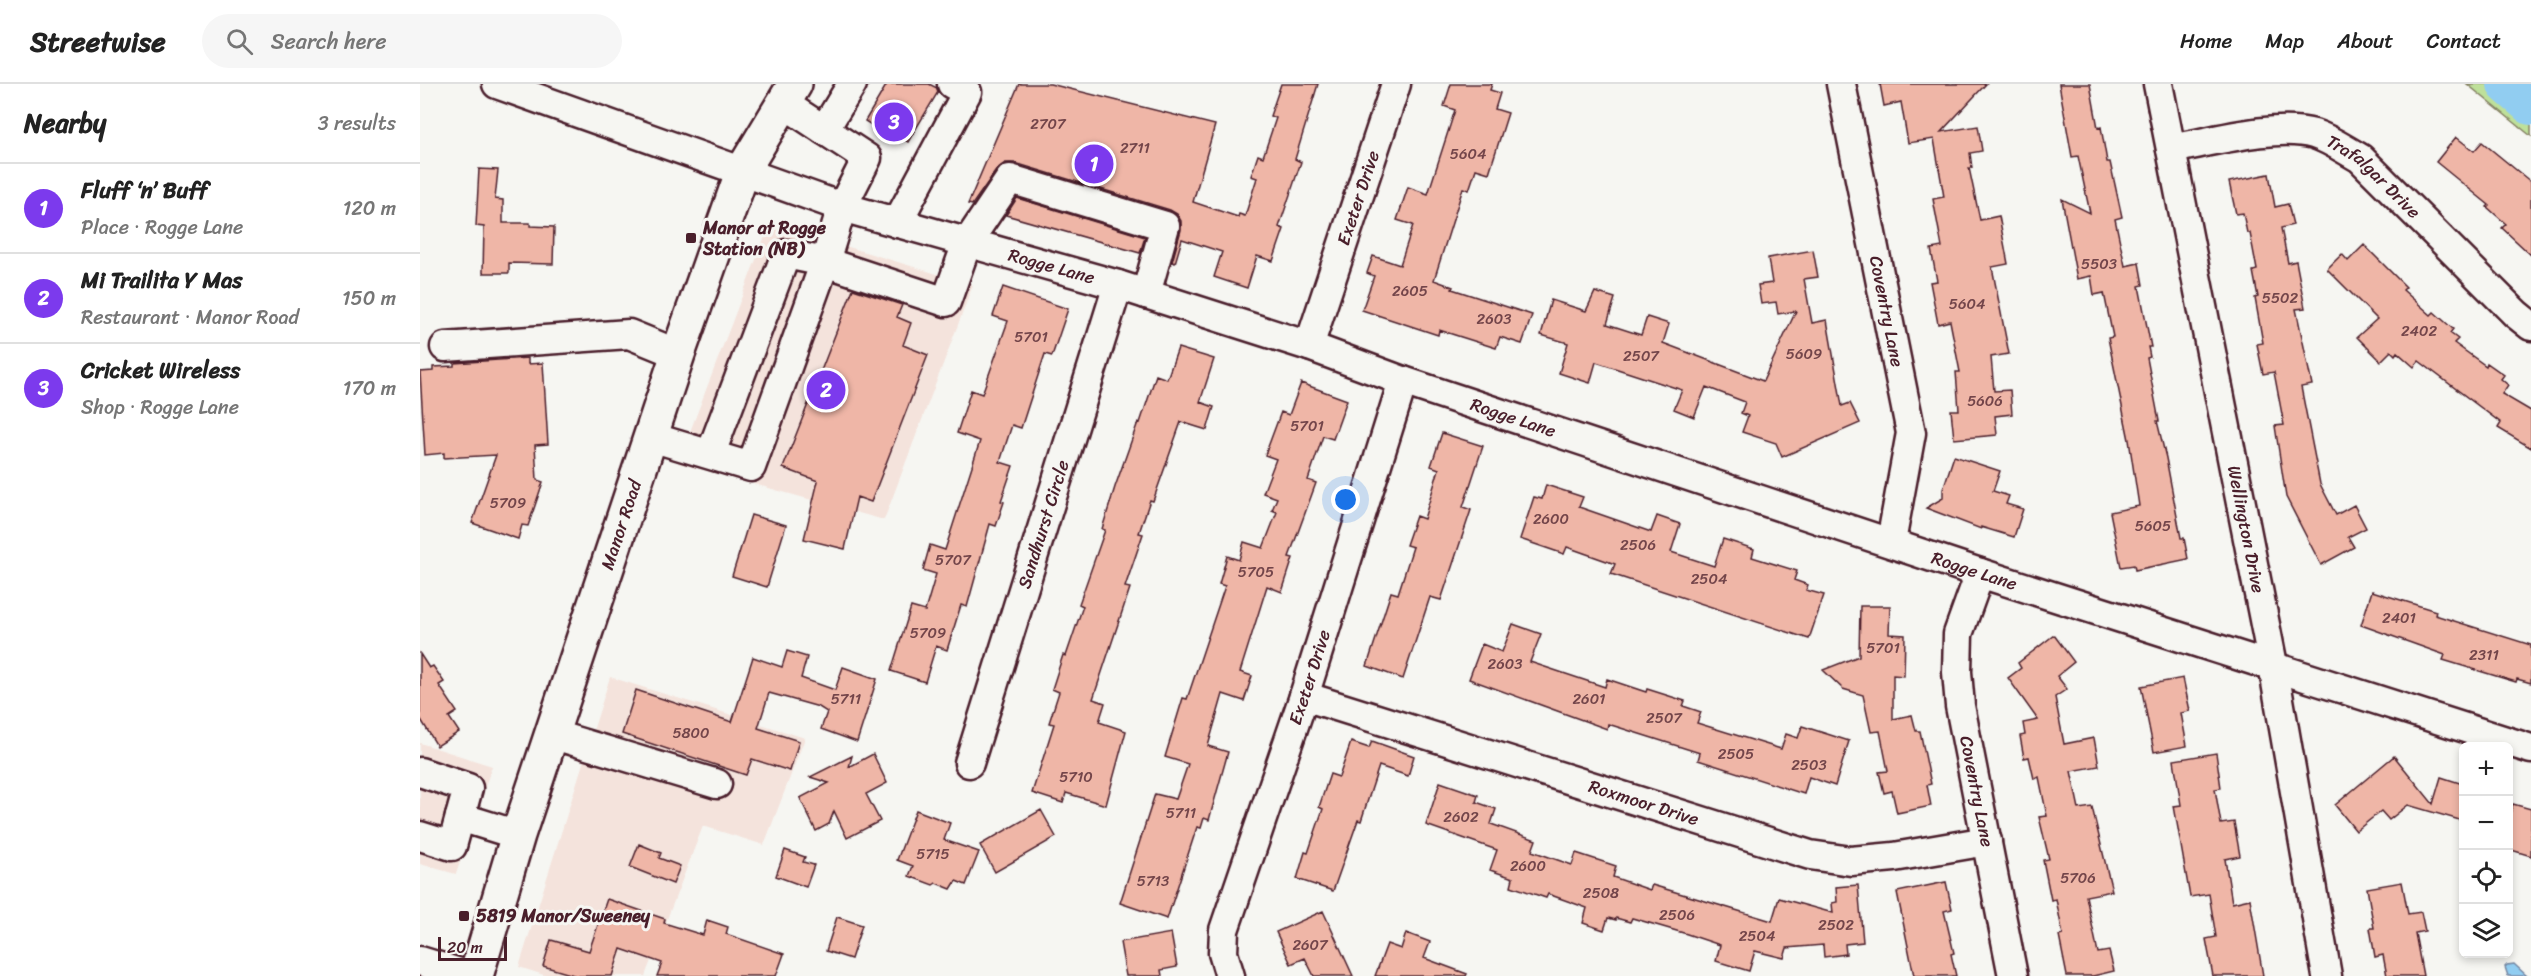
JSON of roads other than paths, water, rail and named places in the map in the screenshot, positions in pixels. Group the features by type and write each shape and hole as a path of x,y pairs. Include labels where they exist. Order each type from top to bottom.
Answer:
{"main road":[{"name":"Manor Road","path":"476,976 551,734 678,354 743,170 789,94"}],"street":[{"name":"Rogge Lane","path":"497,84 842,207 1118,285 1309,346 1403,381 1980,573 2531,749"},
{"path":"824,130 852,84"},
{"path":"897,223 967,92 952,84"},
{"name":"Exeter Drive","path":"1309,346 1396,84"},
{"name":"Coventry Lane","path":"1841,84 1911,433 1891,542"},
{"name":"Wellington Drive","path":"2158,84 2273,665 2327,976"},
{"path":"651,437 752,467 825,262 842,207 867,158 824,130 789,94"},
{"name":"Trafalgar Drive","path":"2171,149 2271,131 2315,134 2360,158 2508,306 2531,326"},
{"path":"711,453 786,254 825,262 946,302 967,243 1010,179 1165,226 1146,294"},
{"name":"Sandhurst Circle","path":"969,763 1118,285"},
{"path":"445,347 630,334 678,354"},
{"name":"Exeter Drive","path":"1229,975 1223,953 1224,930 1304,696 1403,381"},
{"name":"Coventry Lane","path":"1980,573 1958,634 1957,672 1960,706 2013,976"},
{"name":"Roxmoor Drive","path":"1304,696 1810,855 1851,861 1894,857 1987,841"},
{"path":"551,734 717,784"},
{"path":"420,772 468,788 452,846 420,836"},
{"path":"460,817 518,835"},
{"path":"420,961 469,976"}],"water":[{"path":"2514,964 2527,976 2508,976 2505,967"}],"waterway":[{"path":"2508,84 2531,104"}],"place":[{"name":"Cricket Wireless","path":"894,122"},
{"name":"Fluff ‘n’ Buff","path":"1094,164"},
{"name":"Manor at Rogge Station (NB)","path":"691,238"},
{"name":"Mi Trailita Y Mas","path":"826,390"},
{"name":"5819 Manor/Sweeney","path":"464,916"}]}
